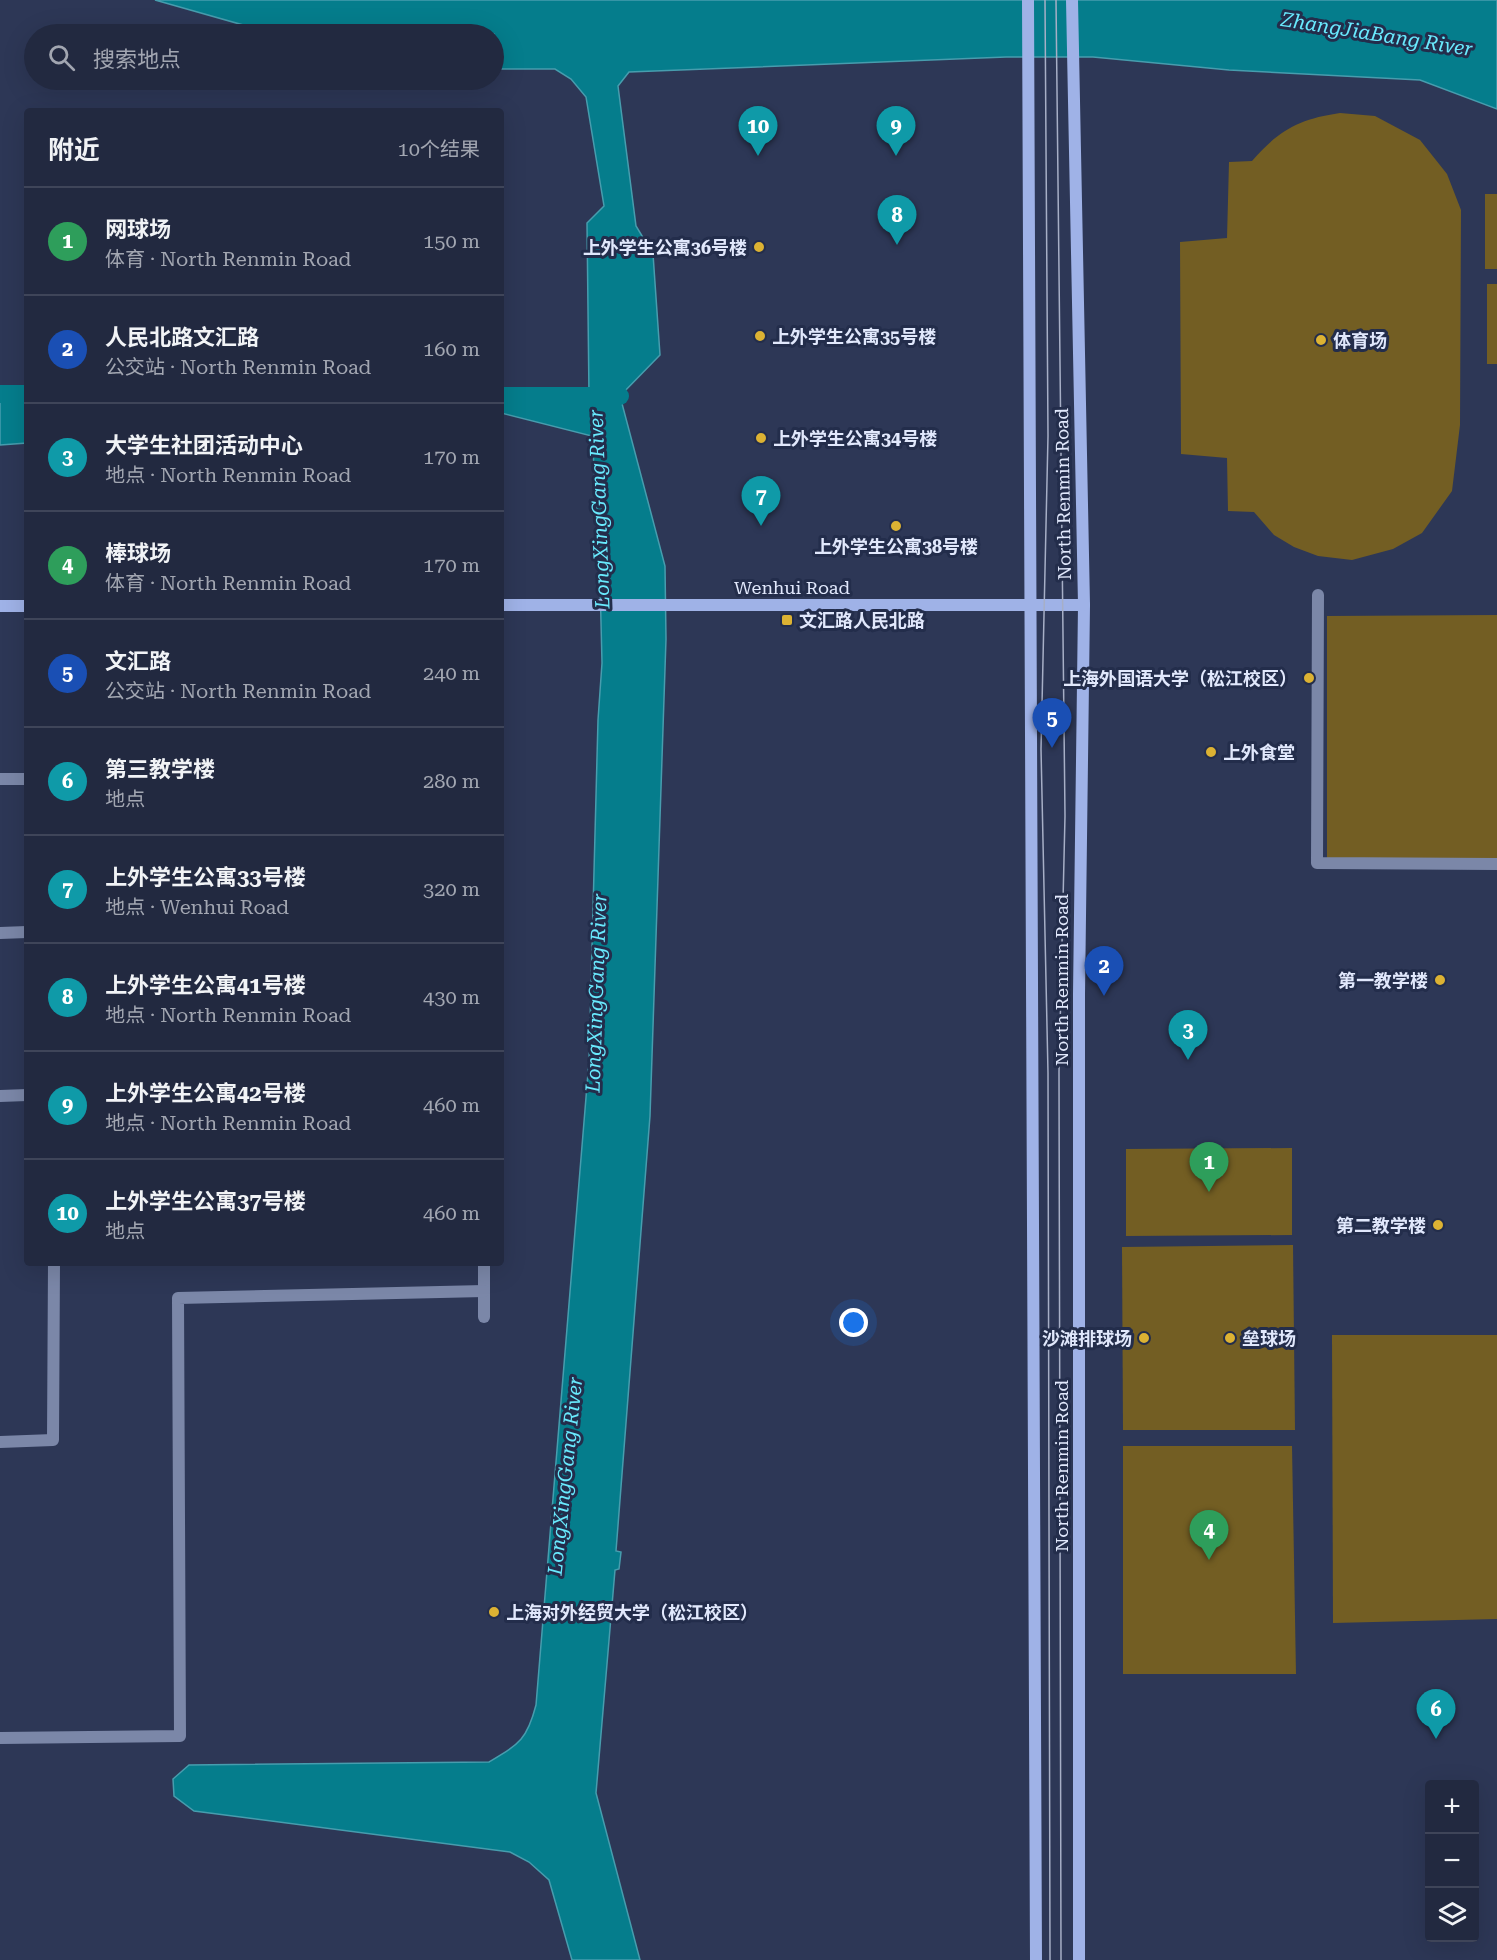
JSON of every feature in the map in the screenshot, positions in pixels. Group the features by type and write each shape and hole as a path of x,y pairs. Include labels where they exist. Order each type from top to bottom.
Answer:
{"main road":[{"name":"North Renmin Road","path":"1028,0 1036,1960"},
{"name":"North Renmin Road","path":"1072,0 1084,605 1079,994 1079,1960"},
{"name":"Wenhui Road","path":"504,605 1084,605"},
{"path":"0,606 24,606"}],"street":[{"path":"1318,595 1317,863 1497,864"},
{"path":"0,779 24,779"},
{"path":"0,933 24,932"},
{"path":"0,1096 24,1095"},
{"path":"0,1442 52,1440 54,1266"},
{"path":"484,1266 484,1317"},
{"path":"0,1738 180,1736 178,1298 484,1291"}],"shaded area":[{"name":"体育场","path":"1340,113 1375,116 1420,140 1447,174 1461,210 1460,425 1452,491 1422,533 1393,549 1352,560 1318,556 1294,547 1274,535 1254,512 1228,511 1227,458 1181,454 1180,242 1227,238 1229,162 1252,161 1271,141 1291,128 1313,119"},
{"path":"1485,194 1497,194 1497,269 1485,269"},
{"path":"1487,284 1497,284 1497,364 1487,364"},
{"path":"1497,615 1497,860 1327,859 1327,616"},
{"path":"1292,1148 1292,1235 1126,1236 1126,1149"},
{"name":"垒球场","path":"1293,1245 1295,1430 1123,1430 1122,1247"},
{"path":"1332,1335 1497,1335 1497,1619 1333,1623"},
{"path":"1123,1446 1292,1446 1296,1674 1123,1674"}],"water":[{"path":"155,0 1497,0 1497,109 1420,80 1229,70 1093,57 1006,57 629,72 618,86 636,226 653,254 660,355 620,396 665,566 666,639 650,1116 616,1551 621,1552 619,1569 615,1570 596,1793 640,1960 572,1960 549,1880 529,1862 510,1852 194,1811 174,1796 173,1779 189,1765 489,1762 515,1745 525,1734 536,1705 589,1061 598,720 602,663 599,541 592,436 504,414 504,396 589,396 587,223 604,206 586,97 571,79 555,69 504,69 504,24 240,24"},
{"path":"0,398 24,398 24,443 0,445"}],"waterway":[{"path":"0,394 24,394"},
{"path":"504,396 620,396"}],"tram line":[{"path":"1045,0 1048,436 1041,749 1048,1073 1050,1960"},
{"path":"1056,0 1065,816 1059,1072 1061,1960"}],"place":[{"name":"上外学生公寓37号楼","path":"758,156"},
{"name":"上外学生公寓42号楼","path":"896,156"},
{"name":"上外学生公寓41号楼","path":"897,245"},
{"name":"上外学生公寓36号楼","path":"759,247"},
{"name":"上外学生公寓35号楼","path":"760,336"},
{"name":"体育场","path":"1321,340"},
{"name":"上外学生公寓34号楼","path":"761,438"},
{"name":"上外学生公寓33号楼","path":"761,526"},
{"name":"上外学生公寓38号楼","path":"896,526"},
{"name":"文汇路人民北路","path":"787,620"},
{"name":"上海外国语大学（松江校区）","path":"1309,678"},
{"name":"文汇路","path":"1052,748"},
{"name":"上外食堂","path":"1211,752"},
{"name":"第一教学楼","path":"1440,980"},
{"name":"人民北路文汇路","path":"1104,996"},
{"name":"大学生社团活动中心","path":"1188,1060"},
{"name":"网球场","path":"1209,1192"},
{"name":"第二教学楼","path":"1438,1225"},
{"name":"沙滩排球场","path":"1144,1338"},
{"name":"垒球场","path":"1230,1338"},
{"name":"棒球场","path":"1209,1560"},
{"name":"上海对外经贸大学（松江校区）","path":"494,1612"},
{"name":"第三教学楼","path":"1436,1739"}],"water label":[{"name":"ZhangJiaBang River","path":"1377,34"},
{"name":"LongXingGang River","path":"599,509"},
{"name":"LongXingGang River","path":"596,993"},
{"name":"LongXingGang River","path":"565,1476"}]}
